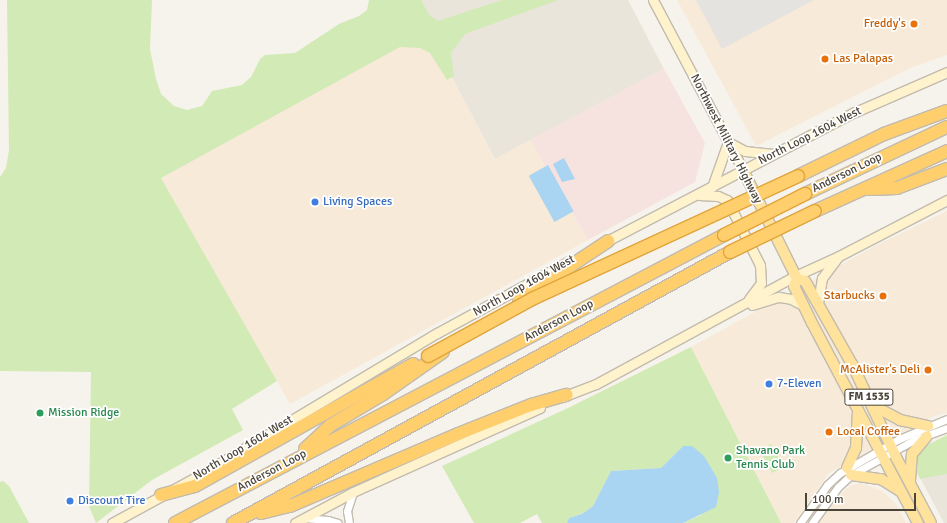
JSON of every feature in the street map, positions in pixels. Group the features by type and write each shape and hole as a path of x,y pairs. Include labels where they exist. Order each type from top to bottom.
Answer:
{"highway":[{"path":"160,495 196,486 532,299 798,176 884,134 947,111"},
{"name":"Anderson Loop","path":"175,523 724,235 805,194 947,127"},
{"name":"Anderson Loop","path":"233,523 730,252 863,188 947,151"},
{"path":"863,188 897,188 947,169"},
{"path":"292,461 331,425 383,394 608,241"},
{"path":"246,516 290,506 458,434 531,405 568,395"}],"main road":[{"name":"Northwest Military Highway","path":"653,0 743,170 796,277 794,286 803,305 900,492 918,523"},
{"name":"North Loop 1604 West","path":"112,523 437,333 693,196 855,112 947,72"},
{"path":"712,187 728,142 745,151 775,154"},
{"path":"693,196 709,195 727,200 760,265 761,284 739,308"},
{"path":"295,523 353,492 568,395 596,384 796,277 947,200"},
{"path":"818,303 822,278 839,256"},
{"name":"Northwest Military Highway","path":"796,277 805,281 818,303 872,405 891,447 931,523"},
{"path":"739,308 779,297 791,298 803,305"},
{"path":"872,405 900,420 928,431 912,454 909,462 910,483"},
{"path":"858,410 859,432 849,471 881,479 900,492"}],"street":[{"path":"800,523 827,485 880,453 928,431 947,419"},
{"path":"928,431 947,428"},
{"path":"812,523 849,471"},
{"path":"350,523 347,511 353,492"},
{"path":"809,509 818,514"},
{"path":"304,518 328,520 338,523"}],"shaded area":[{"path":"411,0 628,0 664,69 495,159"},
{"path":"677,0 947,0 947,55 910,68 756,146"},
{"path":"696,0 814,0 722,49"},
{"path":"386,45 435,46 495,159 530,140 588,240 290,404 161,178"},
{"path":"664,69 705,143 695,182 588,240 530,140"},
{"path":"947,211 947,413 934,416 829,473 794,523 781,523 691,347 877,245"},
{"path":"947,465 947,523 944,523 918,474"},
{"path":"861,483 882,491 896,504 906,523 819,523 837,497 850,486"}],"green space":[{"path":"7,0 152,0 150,49 156,79 161,94 174,106 187,110 202,106 212,91 242,85 251,77 260,59 265,55 295,53 339,24 359,16 367,10 369,0 421,0 429,15 438,21 502,0 558,0 465,34 451,53 454,76 447,80 430,53 420,48 400,47 161,178 277,381 232,409 243,430 152,480 96,523 89,506 91,372 0,371 0,177 6,168 9,150"},
{"path":"691,347 781,523 683,523 701,515 683,446 661,468 611,471 593,506 582,514 569,518 567,523 542,523 537,514 520,523 474,523 442,466 568,408"},
{"path":"947,435 947,474 920,479 914,465 917,456 925,446"},
{"path":"771,444 784,467 772,473 760,450"},
{"path":"3,481 9,486 29,523 0,523 0,482"}],"water":[{"path":"564,158 575,179 562,182 553,164"},
{"path":"548,165 574,211 554,222 529,176"},
{"path":"683,446 692,446 704,456 717,478 719,492 716,507 683,523 567,523 569,518 582,514 593,506 611,471 661,468"}],"place":[{"name":"Freddy's","path":"914,24"},
{"name":"Las Palapas","path":"825,59"},
{"name":"Living Spaces","path":"315,202"},
{"name":"Starbucks","path":"883,296"},
{"name":"McAlister's Deli","path":"928,370"},
{"name":"7-Eleven","path":"769,384"},
{"name":"Mission Ridge","path":"40,413"},
{"name":"Local Coffee","path":"829,432"},
{"name":"Shavano Park Tennis Club","path":"728,458"},
{"name":"Discount Tire","path":"70,501"}]}
